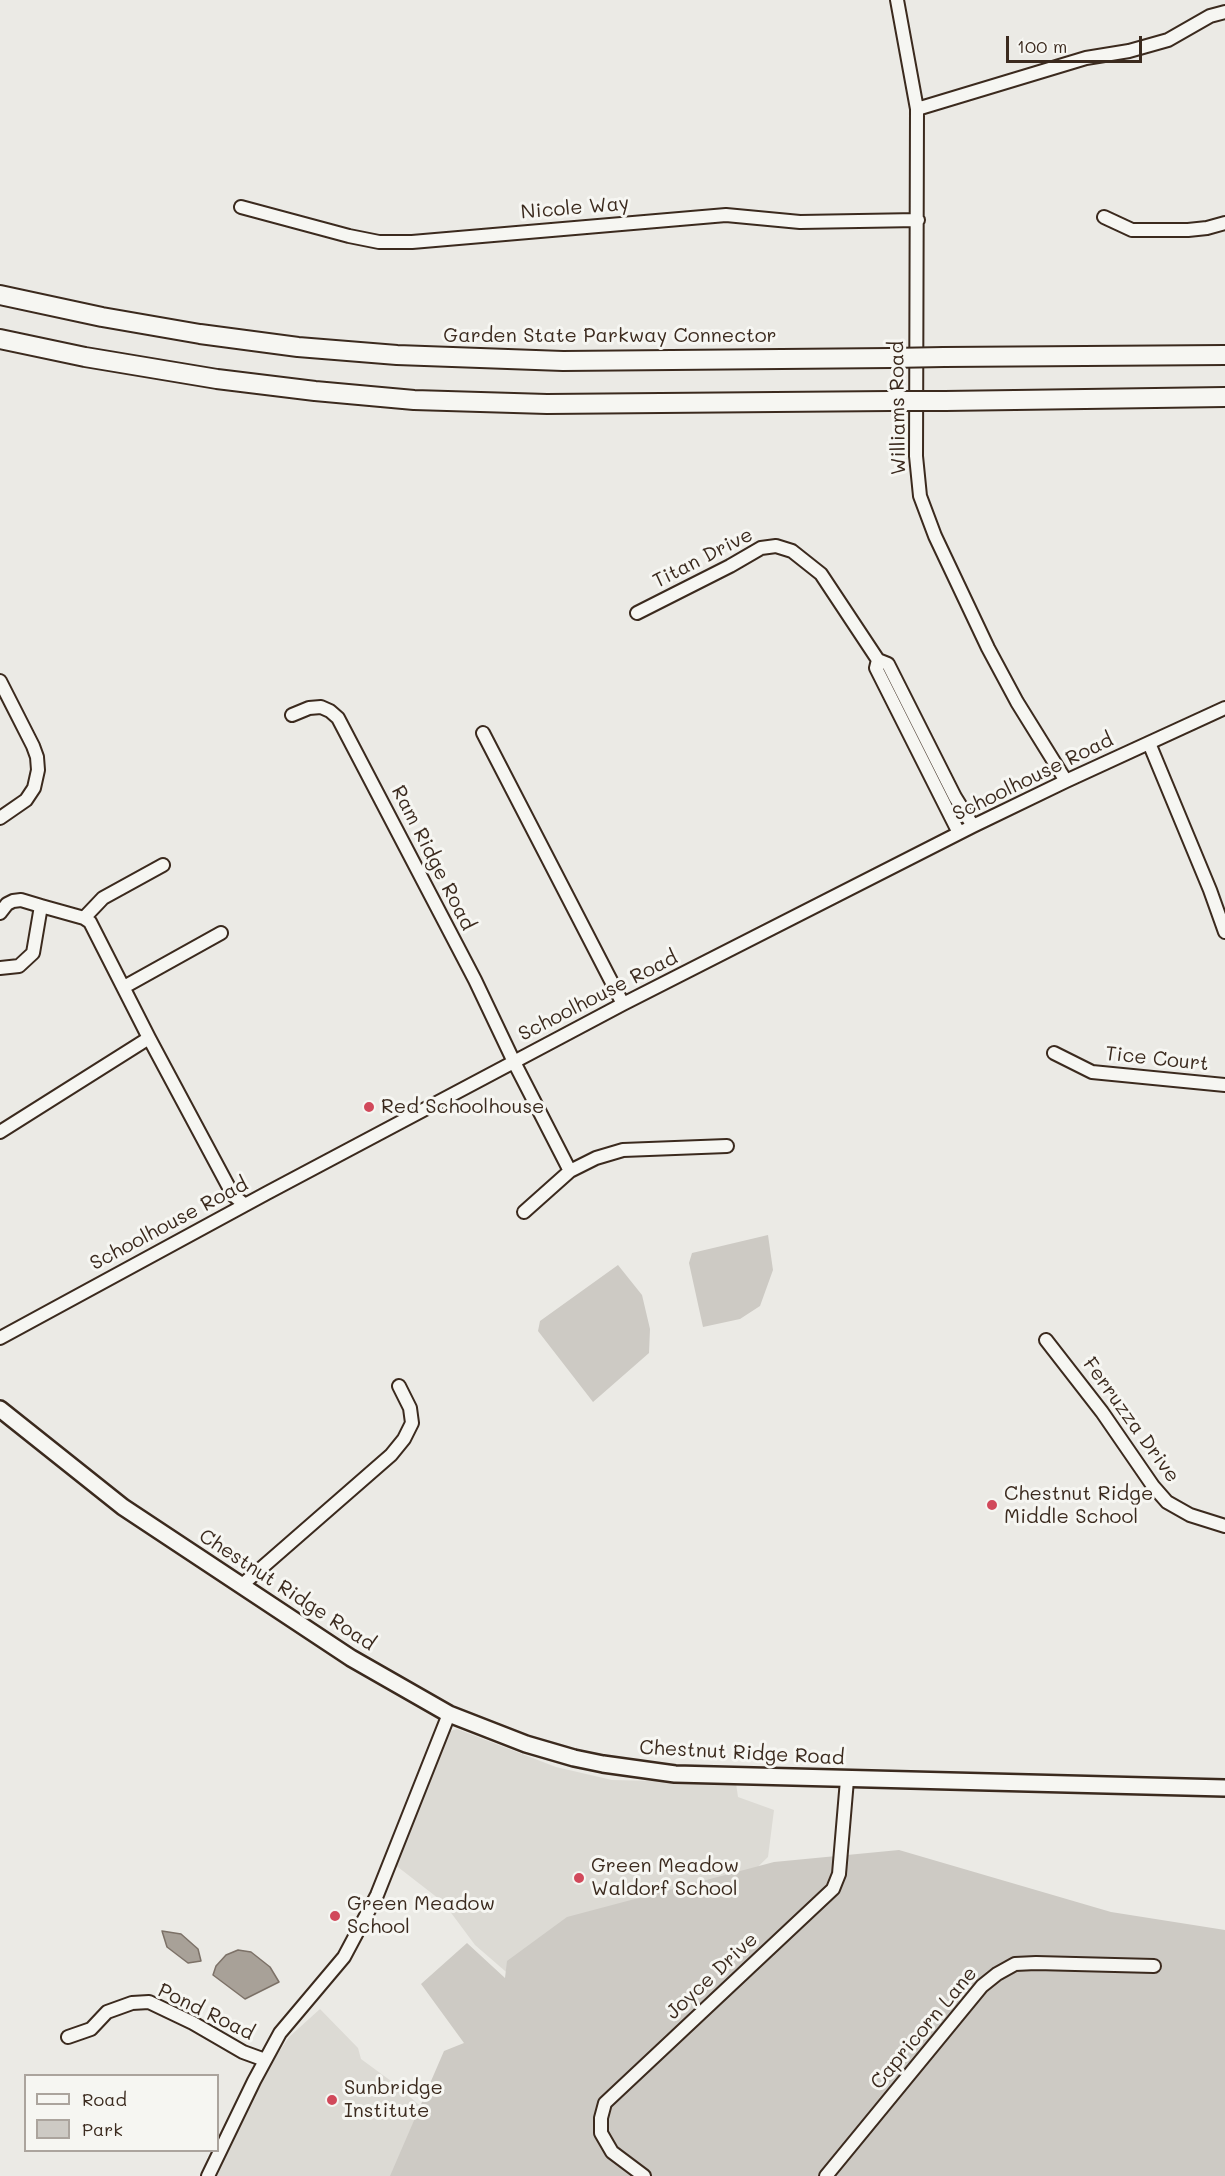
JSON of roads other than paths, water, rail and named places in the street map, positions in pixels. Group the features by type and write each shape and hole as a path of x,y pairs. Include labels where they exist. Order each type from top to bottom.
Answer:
{"highway":[{"name":"Garden State Parkway Connector","path":"0,295 200,334 397,355 552,361 1225,355"},
{"path":"0,339 85,357 216,379 403,399 547,404 1225,397"}],"main road":[{"name":"Chestnut Ridge Road","path":"0,1409 123,1507 351,1658 449,1714 526,1744 574,1758 625,1768 675,1774 1225,1788"}],"street":[{"name":"Williams Road","path":"897,0 918,109 916,456 920,496 935,536 988,648 1017,702 1066,781"},
{"path":"918,109 1086,58 1129,51 1168,40 1210,16 1225,12"},
{"name":"Nicole Way","path":"241,207 349,236 378,242 412,243 726,214 800,222 918,220"},
{"path":"1104,217 1132,230 1188,230 1225,223"},
{"name":"Titan Drive","path":"637,613 762,548 776,546 792,551 821,574 878,660 888,664 973,826"},
{"name":"Titan Drive","path":"878,660 876,668 959,833"},
{"path":"0,681 33,746 38,770 34,789 26,800 0,818"},
{"name":"Ram Ridge Road","path":"292,714 309,708 321,707 338,718 475,980 570,1171"},
{"name":"Schoolhouse Road","path":"0,1338 624,1004 973,826 1225,708"},
{"path":"483,733 624,1004"},
{"path":"1149,743 1225,932"},
{"path":"84,918 103,898 163,865"},
{"path":"0,913 7,904 21,900 84,918 90,922 148,1038 233,1195 245,1205"},
{"path":"0,968 19,966 33,953 41,906"},
{"path":"124,987 221,933"},
{"path":"0,1132 148,1038"},
{"name":"Tice Court","path":"1054,1053 1092,1072 1225,1086"},
{"path":"524,1212 570,1171 596,1158 623,1150 727,1146"},
{"name":"Ferruzza Drive","path":"1046,1340 1167,1502 1190,1515 1225,1526"},
{"path":"242,1585 391,1455 404,1439 412,1423 410,1408 399,1386"},
{"path":"208,2176 280,2033 344,1957 377,1895 449,1714"},
{"name":"Joyce Drive","path":"644,2176 612,2152 601,2133 601,2118 605,2103 833,1889 839,1874 847,1780"},
{"name":"Capricorn Lane","path":"826,2176 982,1986 997,1974 1015,1964 1154,1966"},
{"name":"Pond Road","path":"68,2037 91,2029 107,2012 132,2003 149,2002 243,2052 265,2060"}],"place":[{"name":"Red Schoolhouse","path":"369,1107"},
{"name":"Chestnut Ridge Middle School","path":"992,1505"},
{"name":"Green Meadow Waldorf School","path":"579,1878"},
{"name":"Green Meadow School","path":"335,1916"},
{"name":"Sunbridge Institute","path":"332,2100"}]}
